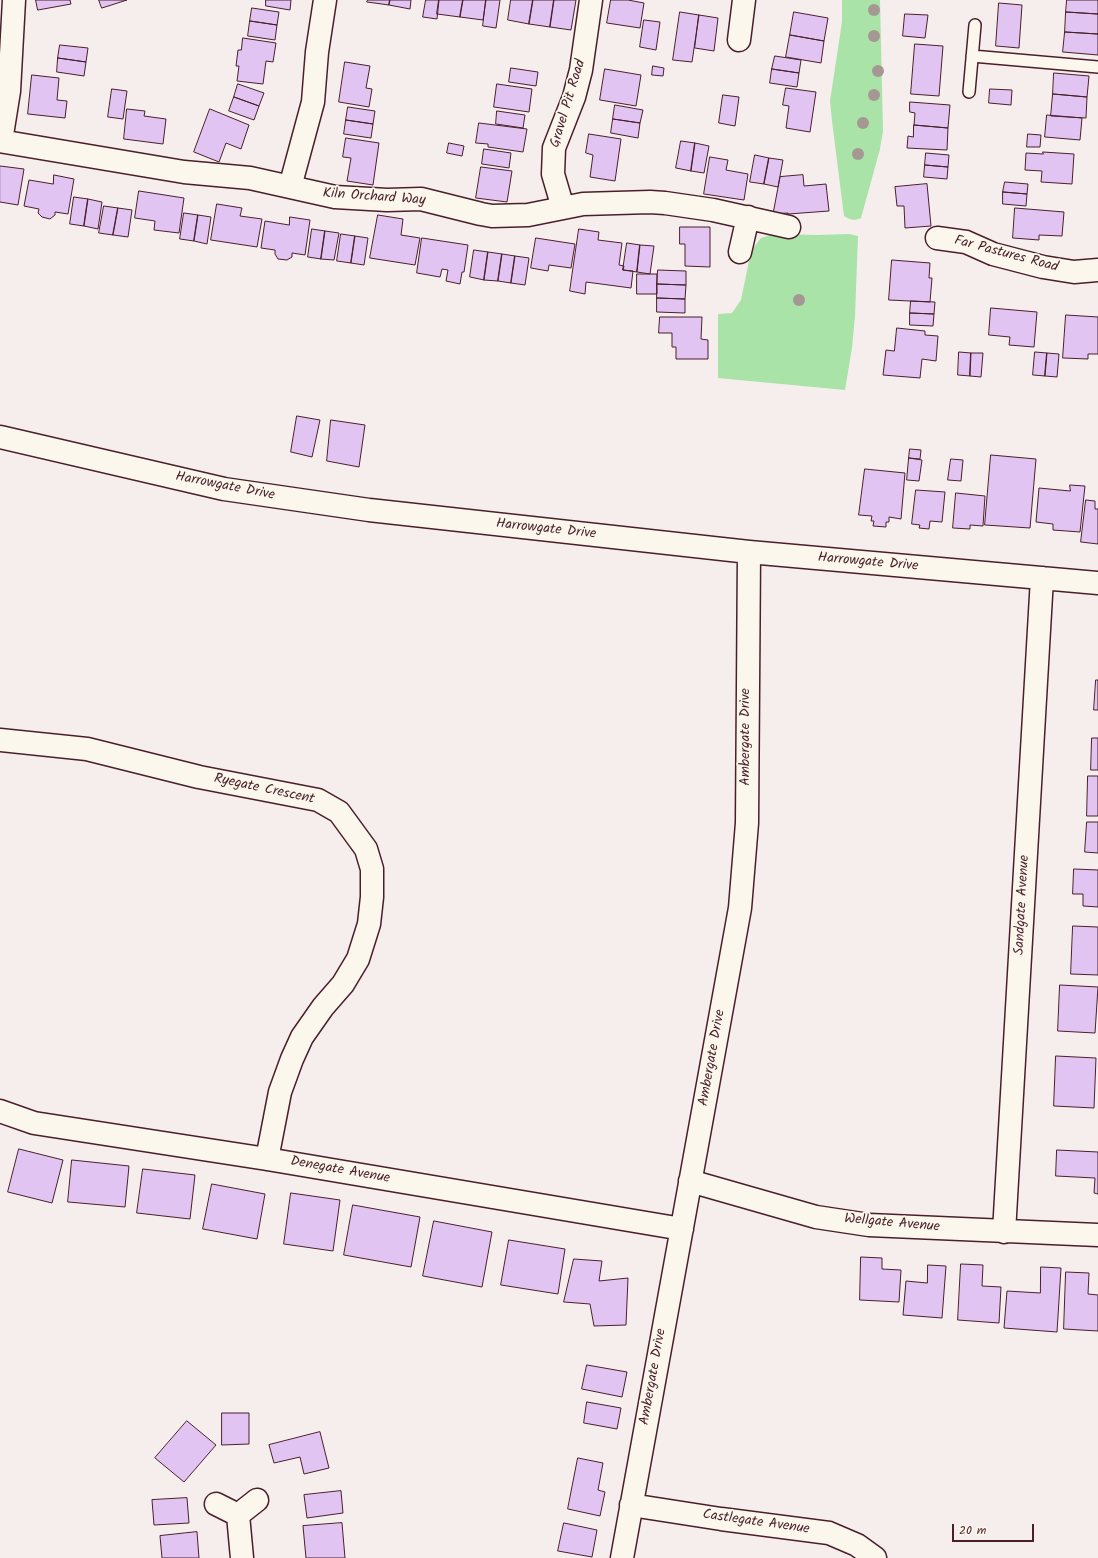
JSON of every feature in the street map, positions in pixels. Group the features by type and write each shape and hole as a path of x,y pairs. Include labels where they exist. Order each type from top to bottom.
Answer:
{"street":[{"path":"1,141 9,91 14,0"},
{"path":"290,187 313,102 317,52 325,0"},
{"name":"Gravel Pit Road","path":"562,208 553,174 554,148 574,97 581,70 591,0"},
{"path":"739,40 744,0"},
{"name":"Kiln Orchard Way","path":"1,141 184,172 250,178 335,197 376,200 425,200 492,216 528,215 562,208 601,203 650,202 689,206 748,217 789,227"},
{"path":"740,252 748,217"},
{"name":"Far Pastures Road","path":"937,238 966,242 993,254 1043,267 1074,272 1098,270"},
{"name":"Harrowgate Drive","path":"0,436 224,489 369,510 749,552 1098,583"},
{"name":"Ambergate Drive","path":"622,1558 740,908 747,823 749,552"},
{"name":"Sandgate Avenue","path":"1004,1232 1042,578"},
{"name":"Ryegate Crescent","path":"0,740 87,749 199,776 318,800 339,812 363,844 372,869 372,897 369,924 358,959 343,984 323,1006 302,1037 292,1059 280,1092 267,1159"},
{"name":"Denegate Avenue","path":"0,1111 34,1123 267,1159 682,1229"},
{"name":"Wellgate Avenue","path":"690,1180 816,1216 869,1225 1098,1235"},
{"path":"238,1515 257,1500"},
{"path":"216,1504 238,1515"},
{"name":"Castlegate Avenue","path":"631,1505 721,1519 829,1533 857,1545 875,1558"},
{"path":"238,1515 242,1558"}],"lane":[{"path":"969,92 975,25"},
{"path":"972,56 1098,67"}],"green space":[{"path":"842,0 880,0 883,131 880,149 861,218 854,220 844,216 830,101 842,22"},
{"path":"773,234 849,234 858,236 855,316 852,348 845,390 718,378 718,314 732,313 741,300 749,261 754,247 761,238"}],"building":[{"path":"36,0 70,0 71,4 38,10"},
{"path":"99,0 127,0 102,8"},
{"path":"266,0 291,0 290,10 266,6"},
{"path":"368,0 390,0 389,5 367,2"},
{"path":"390,0 411,0 410,9 389,5"},
{"path":"426,0 439,0 437,19 423,17"},
{"path":"439,0 463,0 460,17 437,14"},
{"path":"463,0 486,0 483,20 460,17"},
{"path":"486,0 500,0 496,28 483,26"},
{"path":"511,0 533,0 529,24 508,20"},
{"path":"533,0 554,0 550,27 529,24"},
{"path":"554,0 576,0 571,30 550,27"},
{"path":"611,0 628,0 644,3 640,28 607,23"},
{"path":"1067,0 1098,0 1098,14 1066,12"},
{"path":"999,3 1022,5 1019,48 996,46"},
{"path":"252,8 279,12 277,25 250,21"},
{"path":"680,12 699,15 692,62 673,60"},
{"path":"794,12 828,18 824,41 790,35"},
{"path":"1066,12 1098,14 1098,34 1065,32"},
{"path":"905,14 928,15 925,38 903,36"},
{"path":"699,15 718,18 714,51 695,48"},
{"path":"644,20 660,22 656,50 640,47"},
{"path":"250,21 277,25 275,40 248,36"},
{"path":"1065,32 1098,34 1098,55 1063,52"},
{"path":"790,35 824,41 821,63 786,57"},
{"path":"243,38 276,43 273,62 266,61 263,84 237,81 239,66 236,66 238,50 241,50"},
{"path":"915,44 943,46 939,96 911,94"},
{"path":"60,45 88,48 86,62 58,58"},
{"path":"775,56 801,60 799,73 772,69"},
{"path":"58,58 86,62 84,76 57,72"},
{"path":"345,62 370,66 366,88 372,89 369,107 339,102"},
{"path":"653,66 664,68 663,76 652,75"},
{"path":"511,68 538,72 536,86 509,82"},
{"path":"605,69 641,75 636,106 600,100"},
{"path":"772,69 799,73 797,87 770,83"},
{"path":"1054,73 1089,76 1087,97 1053,94"},
{"path":"32,75 59,78 57,100 67,101 65,118 28,114"},
{"path":"238,84 264,93 259,106 234,97"},
{"path":"497,84 532,89 529,112 494,107"},
{"path":"786,88 816,92 810,132 786,128 789,106 783,105"},
{"path":"112,89 127,91 123,119 108,117"},
{"path":"990,89 1012,90 1011,105 989,103"},
{"path":"1053,94 1087,97 1086,118 1051,116"},
{"path":"723,95 739,97 735,126 719,123"},
{"path":"234,97 259,106 254,120 229,111"},
{"path":"910,102 950,105 948,128 914,125 915,113 910,112"},
{"path":"615,105 643,110 640,123 613,119"},
{"path":"348,107 375,111 373,124 346,120"},
{"path":"127,109 145,111 144,116 166,119 163,144 124,139"},
{"path":"210,109 249,125 241,149 226,143 219,162 194,152"},
{"path":"497,111 525,115 523,128 496,124"},
{"path":"1047,115 1082,118 1080,140 1045,137"},
{"path":"613,119 640,123 638,138 611,133"},
{"path":"346,120 373,124 371,138 344,134"},
{"path":"479,123 527,129 523,152 488,147 488,144 476,143"},
{"path":"914,125 948,128 947,150 907,148 908,136 913,137"},
{"path":"589,134 621,139 615,181 590,177 593,155 586,153"},
{"path":"1028,134 1041,135 1040,147 1027,147"},
{"path":"346,138 379,143 373,185 347,181 351,158 343,157"},
{"path":"681,141 695,143 691,171 676,168"},
{"path":"449,143 464,146 462,156 447,153"},
{"path":"695,143 709,146 704,173 691,171"},
{"path":"484,149 511,153 509,168 482,164"},
{"path":"1043,152 1074,154 1072,184 1041,182 1042,171 1025,170 1026,153 1043,154"},
{"path":"926,153 949,155 948,167 925,165"},
{"path":"755,155 769,158 764,184 750,182"},
{"path":"710,157 728,160 726,170 748,174 744,200 704,194"},
{"path":"769,158 783,160 778,187 764,184"},
{"path":"925,165 948,167 947,179 924,177"},
{"path":"0,166 24,169 18,205 0,202"},
{"path":"481,167 512,171 507,202 476,198"},
{"path":"54,175 74,179 68,214 55,212 55,215 50,219 42,217 38,213 39,209 24,206 29,180 53,184"},
{"path":"803,175 804,186 826,184 829,211 773,214 780,177"},
{"path":"1005,182 1028,184 1027,194 1003,192"},
{"path":"927,184 931,226 905,228 904,206 897,206 895,187"},
{"path":"139,191 184,198 179,233 154,230 155,221 135,218"},
{"path":"1003,192 1027,194 1026,206 1003,204"},
{"path":"74,197 88,199 84,226 70,224"},
{"path":"88,199 102,202 98,229 84,226"},
{"path":"217,204 242,208 240,216 262,219 257,247 211,240"},
{"path":"104,206 118,208 113,235 99,233"},
{"path":"118,208 132,210 128,237 113,235"},
{"path":"1015,208 1064,212 1062,236 1039,235 1039,240 1013,238"},
{"path":"184,213 198,215 194,241 180,239"},
{"path":"198,215 211,217 207,244 194,241"},
{"path":"378,215 403,219 401,235 420,238 415,265 370,258"},
{"path":"290,217 310,220 305,255 292,253 292,257 287,260 278,259 275,254 275,250 261,248 265,221 289,225"},
{"path":"680,227 710,227 710,267 685,266 685,244 680,244"},
{"path":"312,229 325,231 321,259 308,257"},
{"path":"579,229 599,232 598,240 622,243 619,265 624,266 623,270 633,271 631,288 586,282 585,294 570,291"},
{"path":"325,231 339,233 334,260 321,259"},
{"path":"341,234 355,236 351,263 337,261"},
{"path":"355,236 368,238 364,265 351,263"},
{"path":"422,238 468,245 464,272 462,272 460,284 446,281 448,270 442,269 440,277 417,273"},
{"path":"536,238 575,244 571,268 549,265 548,271 531,268"},
{"path":"627,243 640,245 637,272 623,270"},
{"path":"640,245 654,246 650,274 637,272"},
{"path":"474,250 488,252 484,280 470,277"},
{"path":"488,252 502,254 498,281 484,280"},
{"path":"502,254 515,256 511,283 498,281"},
{"path":"515,256 529,258 525,285 511,283"},
{"path":"892,260 930,263 929,278 932,278 930,302 889,300"},
{"path":"658,270 686,271 686,285 657,284"},
{"path":"637,274 657,274 657,294 637,294"},
{"path":"657,284 686,285 685,299 657,298"},
{"path":"657,298 685,299 685,313 657,312"},
{"path":"911,301 935,302 934,314 910,313"},
{"path":"991,308 1037,312 1034,347 1009,345 1010,337 989,335"},
{"path":"910,313 934,314 933,326 910,325"},
{"path":"1066,315 1098,317 1098,354 1088,354 1088,359 1063,358"},
{"path":"660,317 702,317 701,339 708,340 708,359 676,359 676,347 672,347 672,333 659,333"},
{"path":"897,328 925,331 925,335 938,336 936,361 922,359 920,378 883,375 886,350 894,351"},
{"path":"959,352 971,353 970,376 958,375"},
{"path":"1035,352 1047,353 1045,376 1033,375"},
{"path":"971,353 983,353 981,377 970,376"},
{"path":"1047,353 1059,354 1057,377 1045,376"},
{"path":"297,416 320,420 312,457 291,452"},
{"path":"331,420 365,425 359,467 327,461"},
{"path":"910,449 921,450 920,459 909,458"},
{"path":"991,455 1036,459 1030,528 985,525"},
{"path":"909,458 922,460 919,481 907,480"},
{"path":"951,459 963,460 961,481 948,480"},
{"path":"865,469 905,473 901,519 889,517 889,522 886,522 886,527 873,526 874,521 871,521 872,516 859,515"},
{"path":"1070,485 1085,486 1080,532 1053,530 1053,524 1036,522 1039,488 1070,491"},
{"path":"916,490 945,492 942,522 930,521 929,529 919,528 920,525 912,524"},
{"path":"956,493 985,496 983,526 970,525 970,529 953,528"},
{"path":"1086,500 1095,501 1095,509 1098,509 1098,544 1081,542"},
{"path":"1096,680 1098,680 1098,710 1094,710"},
{"path":"1092,738 1098,738 1098,770 1091,770"},
{"path":"1088,776 1098,776 1098,816 1087,816"},
{"path":"1087,822 1098,822 1098,853 1085,852"},
{"path":"1074,869 1098,870 1098,907 1083,906 1083,894 1073,894"},
{"path":"1073,926 1098,927 1098,975 1071,974"},
{"path":"1060,985 1098,987 1095,1033 1058,1031"},
{"path":"1056,1056 1096,1058 1094,1108 1054,1106"},
{"path":"19,1149 63,1160 52,1203 8,1192"},
{"path":"1057,1150 1098,1152 1098,1194 1094,1193 1095,1178 1056,1176"},
{"path":"72,1160 129,1166 125,1207 68,1202"},
{"path":"143,1169 195,1175 190,1219 137,1213"},
{"path":"212,1184 265,1194 257,1239 203,1229"},
{"path":"291,1193 340,1200 333,1251 284,1244"},
{"path":"353,1205 420,1217 411,1267 344,1255"},
{"path":"434,1221 492,1232 482,1287 423,1276"},
{"path":"509,1240 565,1249 558,1294 501,1285"},
{"path":"861,1257 882,1258 882,1269 901,1270 899,1302 860,1300"},
{"path":"574,1259 602,1261 599,1281 628,1278 626,1325 594,1326 590,1304 564,1302"},
{"path":"961,1264 983,1265 982,1286 1001,1287 999,1323 958,1320"},
{"path":"928,1265 946,1266 942,1318 903,1315 906,1281 927,1283"},
{"path":"1041,1267 1061,1268 1057,1332 1004,1328 1007,1291 1040,1293"},
{"path":"1066,1272 1089,1273 1088,1294 1098,1295 1098,1331 1064,1329"},
{"path":"587,1365 627,1372 622,1397 582,1389"},
{"path":"587,1402 621,1408 617,1429 584,1423"},
{"path":"222,1413 249,1413 249,1444 222,1445"},
{"path":"187,1421 216,1445 184,1482 155,1458"},
{"path":"320,1432 329,1468 304,1474 300,1457 274,1463 269,1445"},
{"path":"578,1458 603,1463 598,1490 605,1492 600,1516 568,1509"},
{"path":"341,1491 343,1513 307,1518 304,1495"},
{"path":"187,1498 189,1523 154,1525 152,1500"},
{"path":"342,1523 345,1558 306,1558 303,1526"},
{"path":"564,1523 597,1530 592,1557 558,1551"},
{"path":"197,1532 199,1558 162,1558 160,1536"}]}
